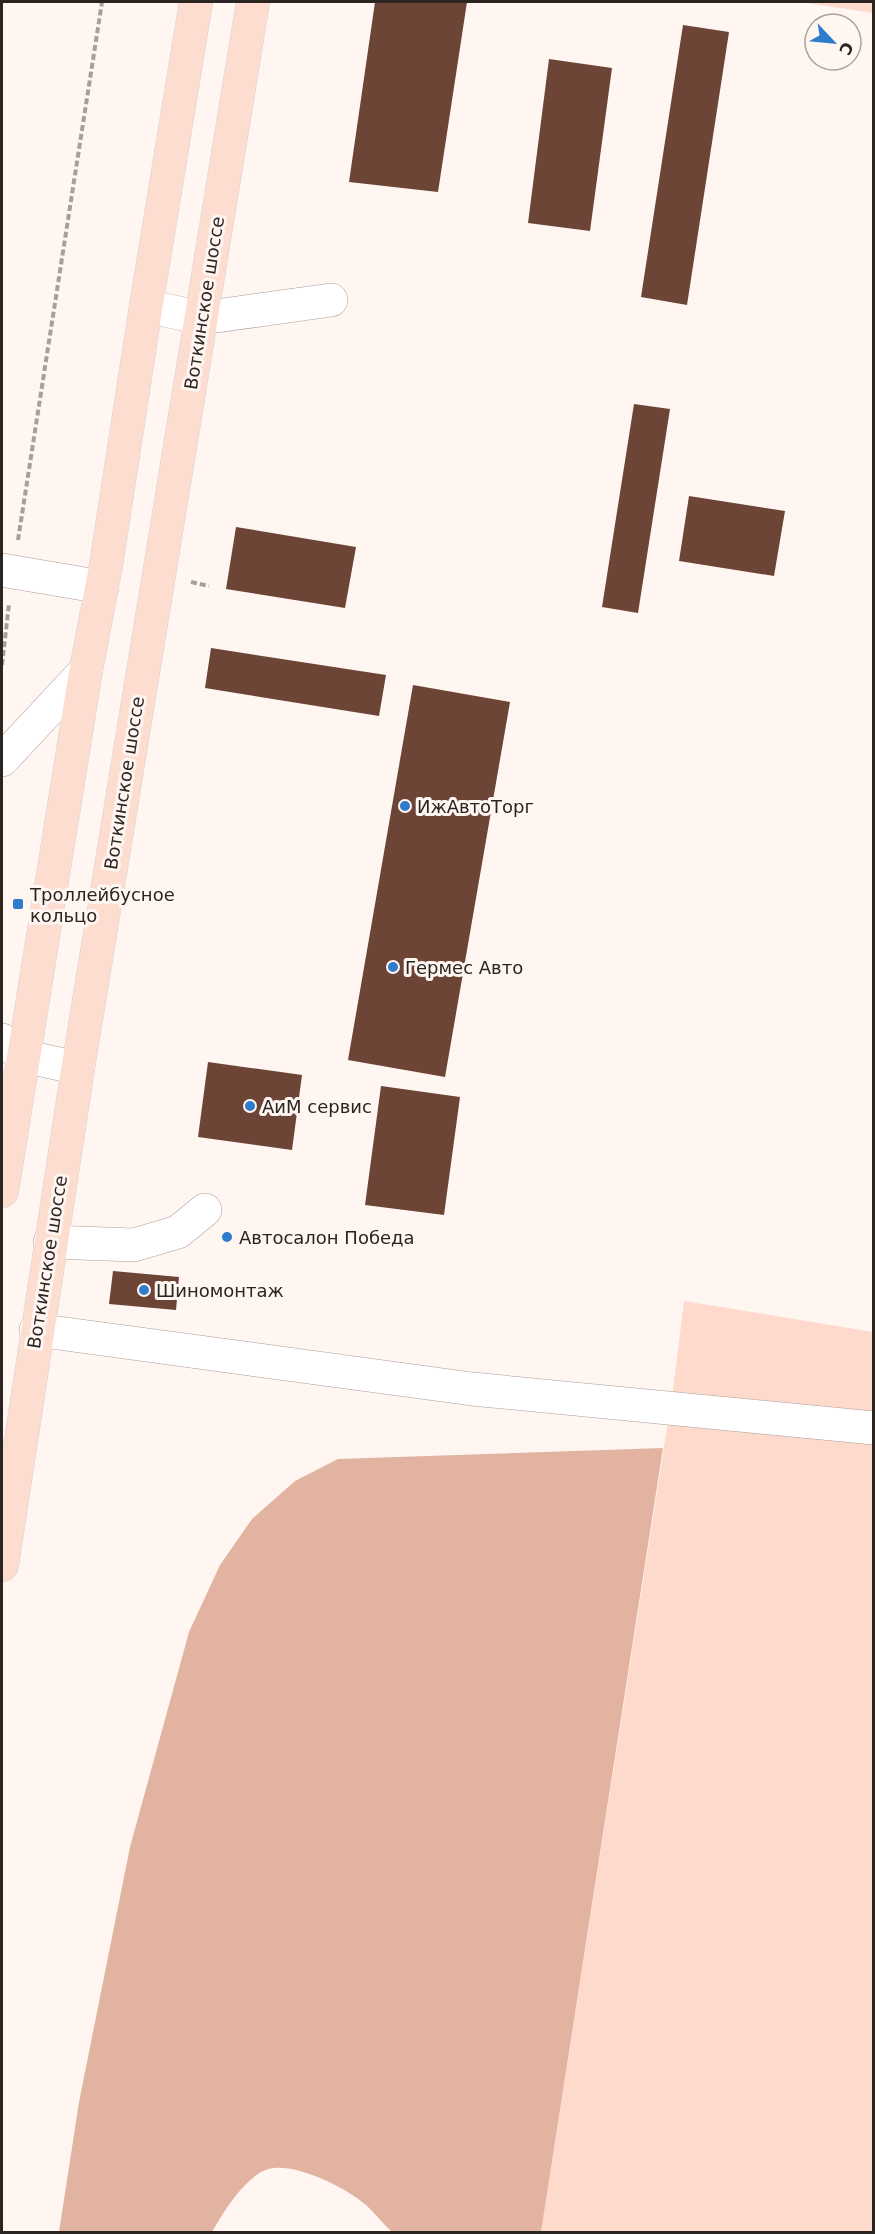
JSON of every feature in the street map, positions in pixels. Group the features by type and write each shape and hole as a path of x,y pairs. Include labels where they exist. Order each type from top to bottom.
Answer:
{"main road":[{"path":"2,1191 12,1048 102,587 196,2"},
{"name":"Воткинское шоссе","path":"2,1565 5,1514 253,2"}],"lane":[{"path":"146,306 202,318 331,300"},
{"path":"8,571 102,587"},
{"path":"2,760 87,670"},
{"path":"12,1048 78,1068"},
{"path":"50,1242 134,1245 178,1232 205,1210"},
{"path":"36,1330 472,1389 873,1428"}],"path":[{"path":"2,665 8,571 102,2"}],"shaded area":[{"path":"801,2 873,2 873,13"},
{"path":"684,1301 873,1332 873,2232 541,2232 673,1390"},
{"path":"663,1448 541,2232 392,2232 366,2205 345,2190 300,2171 272,2168 261,2172 246,2184 233,2199 212,2232 59,2232 79,2102 130,1847 189,1632 220,1565 252,1519 295,1481 338,1459"}],"building":[{"path":"375,2 467,2 438,192 349,182"},
{"path":"683,25 729,32 687,305 641,297"},
{"path":"549,59 612,68 590,231 528,223"},
{"path":"634,404 670,409 638,613 602,607"},
{"path":"689,496 785,511 774,576 679,561"},
{"path":"236,527 356,547 345,608 226,589"},
{"path":"211,648 386,675 379,716 205,688"},
{"path":"413,685 510,702 445,1077 348,1060"},
{"name":"АиМ сервис","path":"208,1062 302,1075 292,1150 198,1137"},
{"path":"381,1086 460,1097 444,1215 365,1205"},
{"name":"Шиномонтаж","path":"113,1271 179,1277 176,1310 109,1304"}],"place":[{"name":"ИжАвтоТорг","path":"405,806"},
{"name":"Троллейбусное кольцо","path":"18,904"},
{"name":"Гермес Авто","path":"393,967"},
{"name":"АиМ сервис","path":"250,1106"},
{"name":"Автосалон Победа","path":"227,1237"},
{"name":"Шиномонтаж","path":"144,1290"}]}
